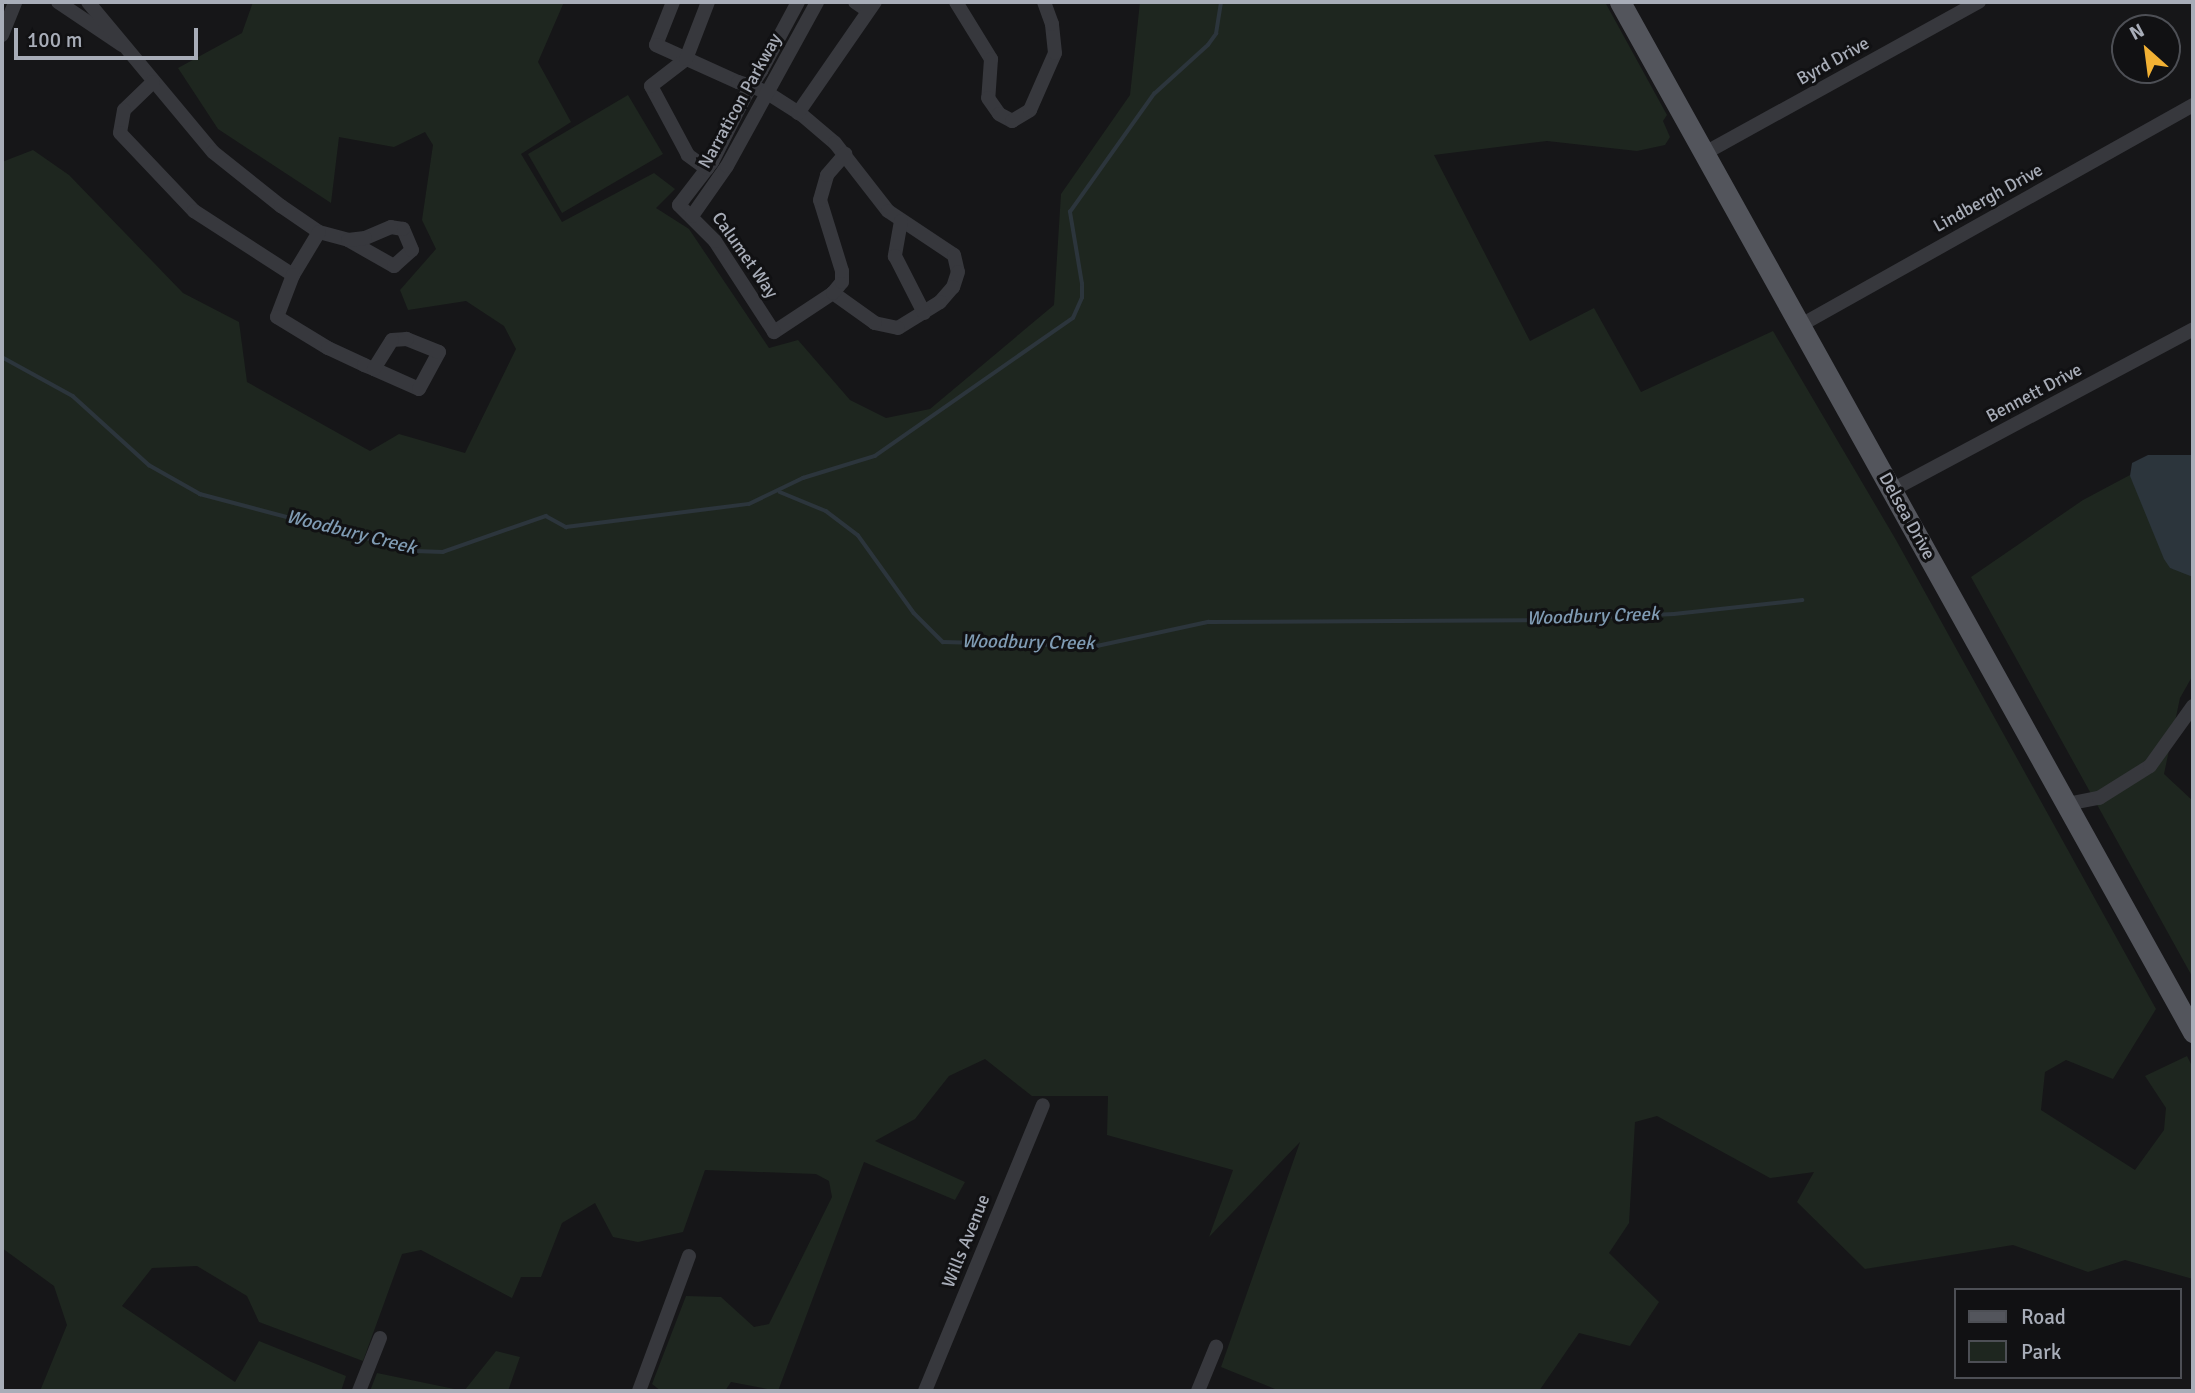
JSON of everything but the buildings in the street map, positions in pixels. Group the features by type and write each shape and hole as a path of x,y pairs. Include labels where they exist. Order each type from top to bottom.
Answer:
{"main road":[{"name":"Delsea Drive","path":"1620,2 2193,1032"}],"street":[{"path":"2,35 15,2"},
{"path":"58,2 122,45"},
{"path":"88,2 116,32 122,45 213,152 319,232 348,240"},
{"path":"673,2 656,45 766,93 798,113 845,154 901,221 947,248 958,272 953,287 924,313 898,328 887,327 833,293 842,282 842,271 820,200 827,175 845,154"},
{"path":"707,169 688,155 650,86 686,59 708,2"},
{"name":"Narraticon Parkway","path":"679,205 707,169 797,2"},
{"name":"Narraticon Parkway","path":"692,216 727,166 817,2"},
{"path":"798,113 871,6 855,2"},
{"path":"956,2 991,59 988,98 999,114 1012,121 1030,110 1055,53 1052,24 1044,2"},
{"name":"Byrd Drive","path":"1705,153 1979,2"},
{"path":"153,82 124,110 120,133 194,211 293,275"},
{"name":"Lindbergh Drive","path":"1801,324 2193,105"},
{"name":"Calumet Way","path":"679,205 715,241 774,332 833,293"},
{"path":"901,221 895,256 924,313"},
{"path":"319,232 293,275 277,317 374,369"},
{"name":"Bennett Drive","path":"1892,490 2193,329"},
{"path":"2067,804 2099,798 2150,766 2193,708"},
{"name":"Wills Avenue","path":"925,1391 1043,1105"},
{"path":"639,1391 689,1256"},
{"path":"359,1391 380,1338"},
{"path":"1198,1391 1216,1347"}],"green space":[{"path":"253,2 564,2 538,62 571,122 521,154 562,222 654,173 675,189 656,208 689,229 769,348 798,340 850,400 886,418 930,409 1054,305 1061,194 1130,95 1140,2 1605,2 1667,115 1663,121 1670,137 1665,145 1637,151 1547,141 1434,155 1530,341 1594,308 1641,392 1773,331 1896,540 2156,1009 2113,1079 2066,1060 2045,1072 2041,1110 2135,1170 2164,1130 2166,1108 2145,1076 2187,1056 2193,1068 2193,1279 2125,1260 2088,1272 2013,1245 1865,1269 1797,1202 1814,1172 1770,1178 1657,1116 1635,1122 1629,1223 1609,1253 1659,1302 1630,1346 1579,1333 1539,1391 1280,1391 1221,1367 1300,1142 1209,1237 1233,1170 1107,1135 1108,1096 1032,1096 985,1059 949,1076 915,1119 875,1141 965,1182 955,1200 864,1162 778,1391 731,1382 725,1391 661,1391 652,1384 686,1296 721,1297 754,1327 769,1324 832,1197 829,1181 816,1174 705,1170 683,1232 638,1242 613,1237 595,1203 562,1223 541,1277 521,1277 512,1298 421,1250 402,1254 363,1361 259,1322 247,1296 197,1266 152,1268 122,1306 235,1382 259,1341 346,1376 341,1391 40,1391 67,1325 54,1286 2,1248 2,162 33,150 69,175 183,293 239,322 247,382 370,451 399,434 465,453 516,349 504,326 466,301 408,310 400,290 436,249 422,220 433,145 425,132 394,147 339,137 331,203 218,129 178,68 242,33"},
{"path":"628,95 663,154 562,213 528,154"},
{"path":"2130,475 2170,568 2193,574 2193,675 2180,698 2164,774 2193,801 2193,978 1971,577 2083,500"},
{"path":"496,1351 520,1357 508,1391 464,1391"},
{"path":"377,1373 464,1391 370,1391"}],"shaded area":[{"path":"2148,455 2193,455 2193,577 2170,568 2164,559 2130,476 2132,463"}],"waterway":[{"name":"Woodbury Creek","path":"2,357 73,396 149,465 200,494 415,551 443,552 546,516 566,527 749,504 803,478 875,456 1073,318 1082,298 1082,284 1070,212 1154,94 1208,45 1216,34 1221,2"},
{"name":"Woodbury Creek","path":"780,492 826,511 858,535 914,613 943,642 1097,646 1208,622 1541,620 1674,614 1802,600"}]}
